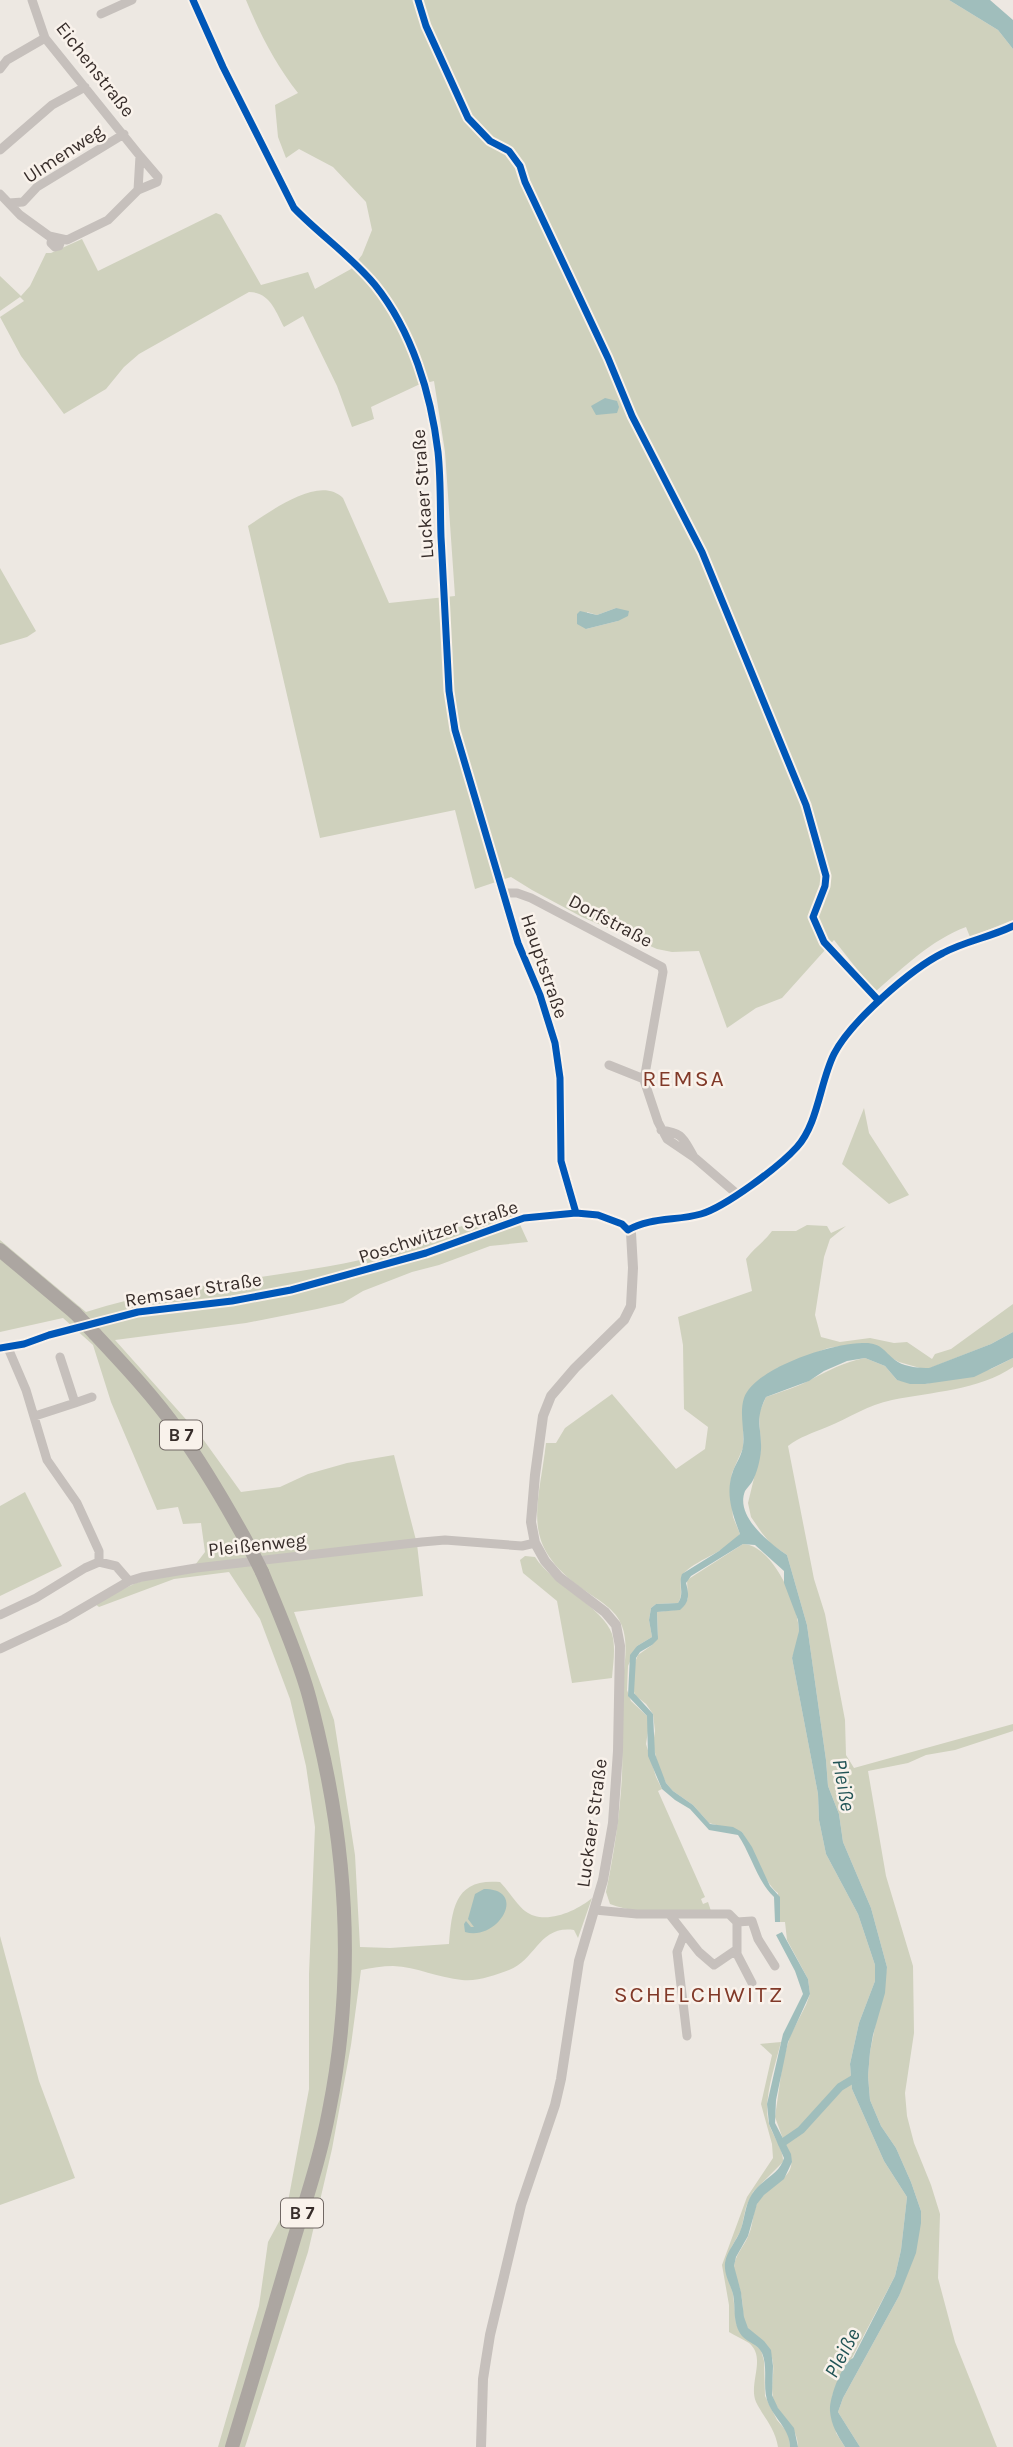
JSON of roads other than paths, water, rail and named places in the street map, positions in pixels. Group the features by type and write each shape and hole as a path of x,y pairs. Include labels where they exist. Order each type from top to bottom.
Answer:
{"highway":[{"name":"B 7","path":"0,1250 75,1313 145,1388 178,1431 220,1495 262,1572 285,1626 307,1688 330,1784 340,1850 346,1941 342,2019 329,2112 232,2447"}],"street":[{"name":"Eichenstraße","path":"32,0 45,38 158,177 157,182 138,190"},
{"path":"101,13 132,0"},
{"name":"Luckaer Straße","path":"192,0 294,208 311,226 345,253 376,286 397,318 412,349 427,394 438,454 449,691 455,730 503,888"},
{"path":"0,69 7,60 45,38"},
{"path":"0,150 52,105 85,87"},
{"name":"Ulmenweg","path":"20,215 23,202 37,187 124,134"},
{"path":"0,194 20,215 54,238 67,240 108,220 138,190 141,156"},
{"name":"Ulmenweg","path":"9,204 23,202"},
{"name":"Dorfstraße","path":"503,888 531,898 662,967 644,1079 661,1130 680,1135 687,1141 695,1158 737,1194"},
{"name":"Hauptstraße","path":"503,888 518,943 540,995 555,1043 560,1078 561,1161 576,1213"},
{"path":"628,1230 641,1223 703,1213 737,1194 799,1146 808,1130 835,1051 879,1001 918,969 943,953 1013,926"},
{"path":"609,1065 644,1079"},
{"path":"535,1543 531,1522 543,1416 557,1387 614,1332 631,1306 633,1243 628,1230 622,1224 598,1216 576,1213"},
{"name":"Poschwitzer Straße","path":"352,1275 426,1254 524,1218 576,1213"},
{"name":"Remsaer Straße","path":"4,1348 138,1312 232,1301 352,1275"},
{"path":"4,1348 35,1416 47,1460 77,1503 99,1550 99,1562"},
{"path":"60,1357 75,1403"},
{"path":"35,1416 92,1397"},
{"name":"Pleißenweg","path":"0,1649 64,1619 128,1581 197,1568 422,1542 445,1540 522,1546 535,1543"},
{"name":"Luckaer Straße","path":"481,2447 483,2379 494,2315 530,2178 555,2105 579,1961 603,1880 616,1796 620,1646 616,1625 605,1612 559,1577 545,1561 535,1543"},
{"path":"0,1615 99,1562 116,1566 128,1581"},
{"path":"595,1910 670,1915 729,1914 737,1922 736,1950 752,1983"},
{"path":"670,1915 699,1952 714,1965 736,1950"},
{"path":"737,1922 752,1921 758,1939 775,1966"},
{"path":"684,1934 677,1952 687,2036"}],"water":[{"path":"949,0 990,0 1013,20 1013,49 998,30"},
{"path":"605,398 617,401 617,413 596,415 591,406"},
{"path":"616,608 629,611 628,616 586,629 577,624 577,614 580,611 597,615"},
{"path":"1013,1332 1013,1358 974,1377 910,1384 897,1380 885,1366 865,1358 847,1361 809,1381 766,1397 759,1418 759,1463 743,1500 745,1510 755,1528 787,1555 807,1625 828,1786 839,1814 843,1842 871,1908 887,1967 885,1993 870,2052 870,2100 881,2126 896,2148 921,2211 916,2253 899,2296 838,2412 860,2447 845,2447 832,2421 832,2398 841,2374 853,2358 895,2276 907,2197 884,2161 852,2089 850,2064 859,2023 875,1981 875,1965 858,1914 826,1854 819,1820 818,1794 792,1658 799,1631 798,1620 784,1583 784,1571 755,1545 743,1544 691,1576 686,1583 686,1604 680,1610 657,1612 658,1639 636,1658 634,1693 653,1714 655,1754 666,1783 693,1805 710,1824 733,1827 742,1832 770,1886 780,1897 780,1922 775,1922 774,1897 763,1883 738,1835 709,1830 690,1809 662,1789 648,1756 647,1716 628,1696 630,1655 637,1646 652,1637 649,1620 651,1608 656,1604 678,1603 682,1574 740,1534 730,1503 730,1487 743,1446 744,1398 751,1387 778,1367 833,1347 874,1344 901,1364 929,1368 991,1344"},
{"path":"484,1889 497,1891 505,1897 504,1914 488,1929 477,1933 465,1932 466,1921 474,1927 468,1919 475,1894"},
{"path":"782,1932 808,1979 810,1994 788,2042 776,2100 775,2123 791,2154 792,2162 784,2179 757,2204 748,2236 734,2266 744,2317 748,2328 771,2350 772,2395 778,2408 794,2428 798,2447 790,2447 785,2430 769,2405 764,2359 758,2348 739,2331 725,2267 750,2198 779,2168 784,2158 769,2124 767,2104 783,2034 803,1994 795,1971 776,1935"}],"waterway":[{"path":"782,2143 801,2130 840,2087 860,2075"}],"district":[{"name":"REMSA","path":"684,1078"},
{"name":"SCHELCHWITZ","path":"699,1994"}],"water label":[{"name":"Pleiße","path":"844,1785"},
{"name":"Pleiße","path":"842,2353"}]}
